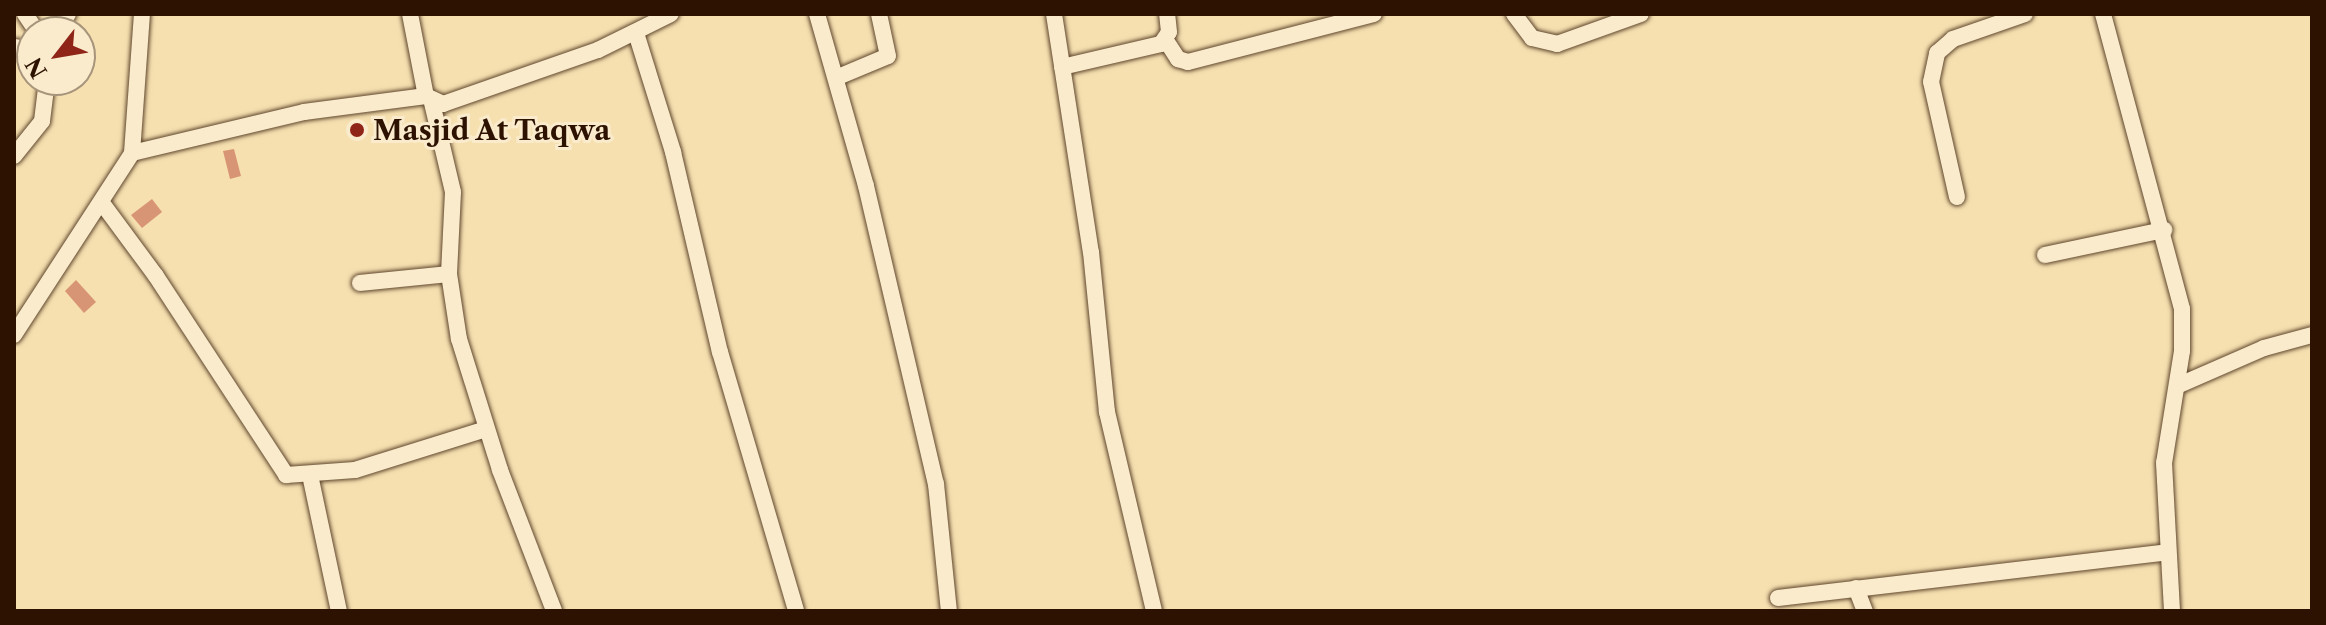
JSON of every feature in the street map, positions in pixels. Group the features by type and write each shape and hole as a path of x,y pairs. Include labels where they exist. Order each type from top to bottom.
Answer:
{"street":[{"path":"14,335 132,153 142,14"},
{"path":"410,14 453,192 449,274 459,339 486,429 554,611"},
{"path":"132,153 260,120 429,100 522,78 671,14"},
{"path":"817,14 838,77 936,484 949,611"},
{"path":"838,77 888,56 879,14"},
{"path":"1054,14 1091,252 1107,412 1154,611"},
{"path":"1167,14 1165,39 1183,62 1374,14"},
{"path":"1514,14 1532,38 1557,44 1641,14"},
{"path":"1957,197 1931,82 1937,53 1953,39 2025,14"},
{"path":"2103,14 2164,230 2182,309 2177,386 2164,463 2172,611"},
{"path":"642,24 720,352 796,610"},
{"path":"1062,67 1139,50 1165,39"},
{"path":"14,156 42,121 45,96"},
{"path":"102,203 156,276 279,468 293,478 355,470 486,429"},
{"path":"2045,255 2164,230"},
{"path":"360,283 449,274"},
{"path":"2177,386 2264,348 2312,335"},
{"path":"310,475 339,611"},
{"path":"1778,598 2167,552"},
{"path":"1856,588 1865,611"}],"building":[{"path":"234,149 241,176 230,179 223,151"},
{"path":"152,199 162,212 142,228 131,215"},
{"path":"76,280 96,302 84,313 65,291"}],"place":[{"name":"Masjid At Taqwa","path":"357,130"}]}
